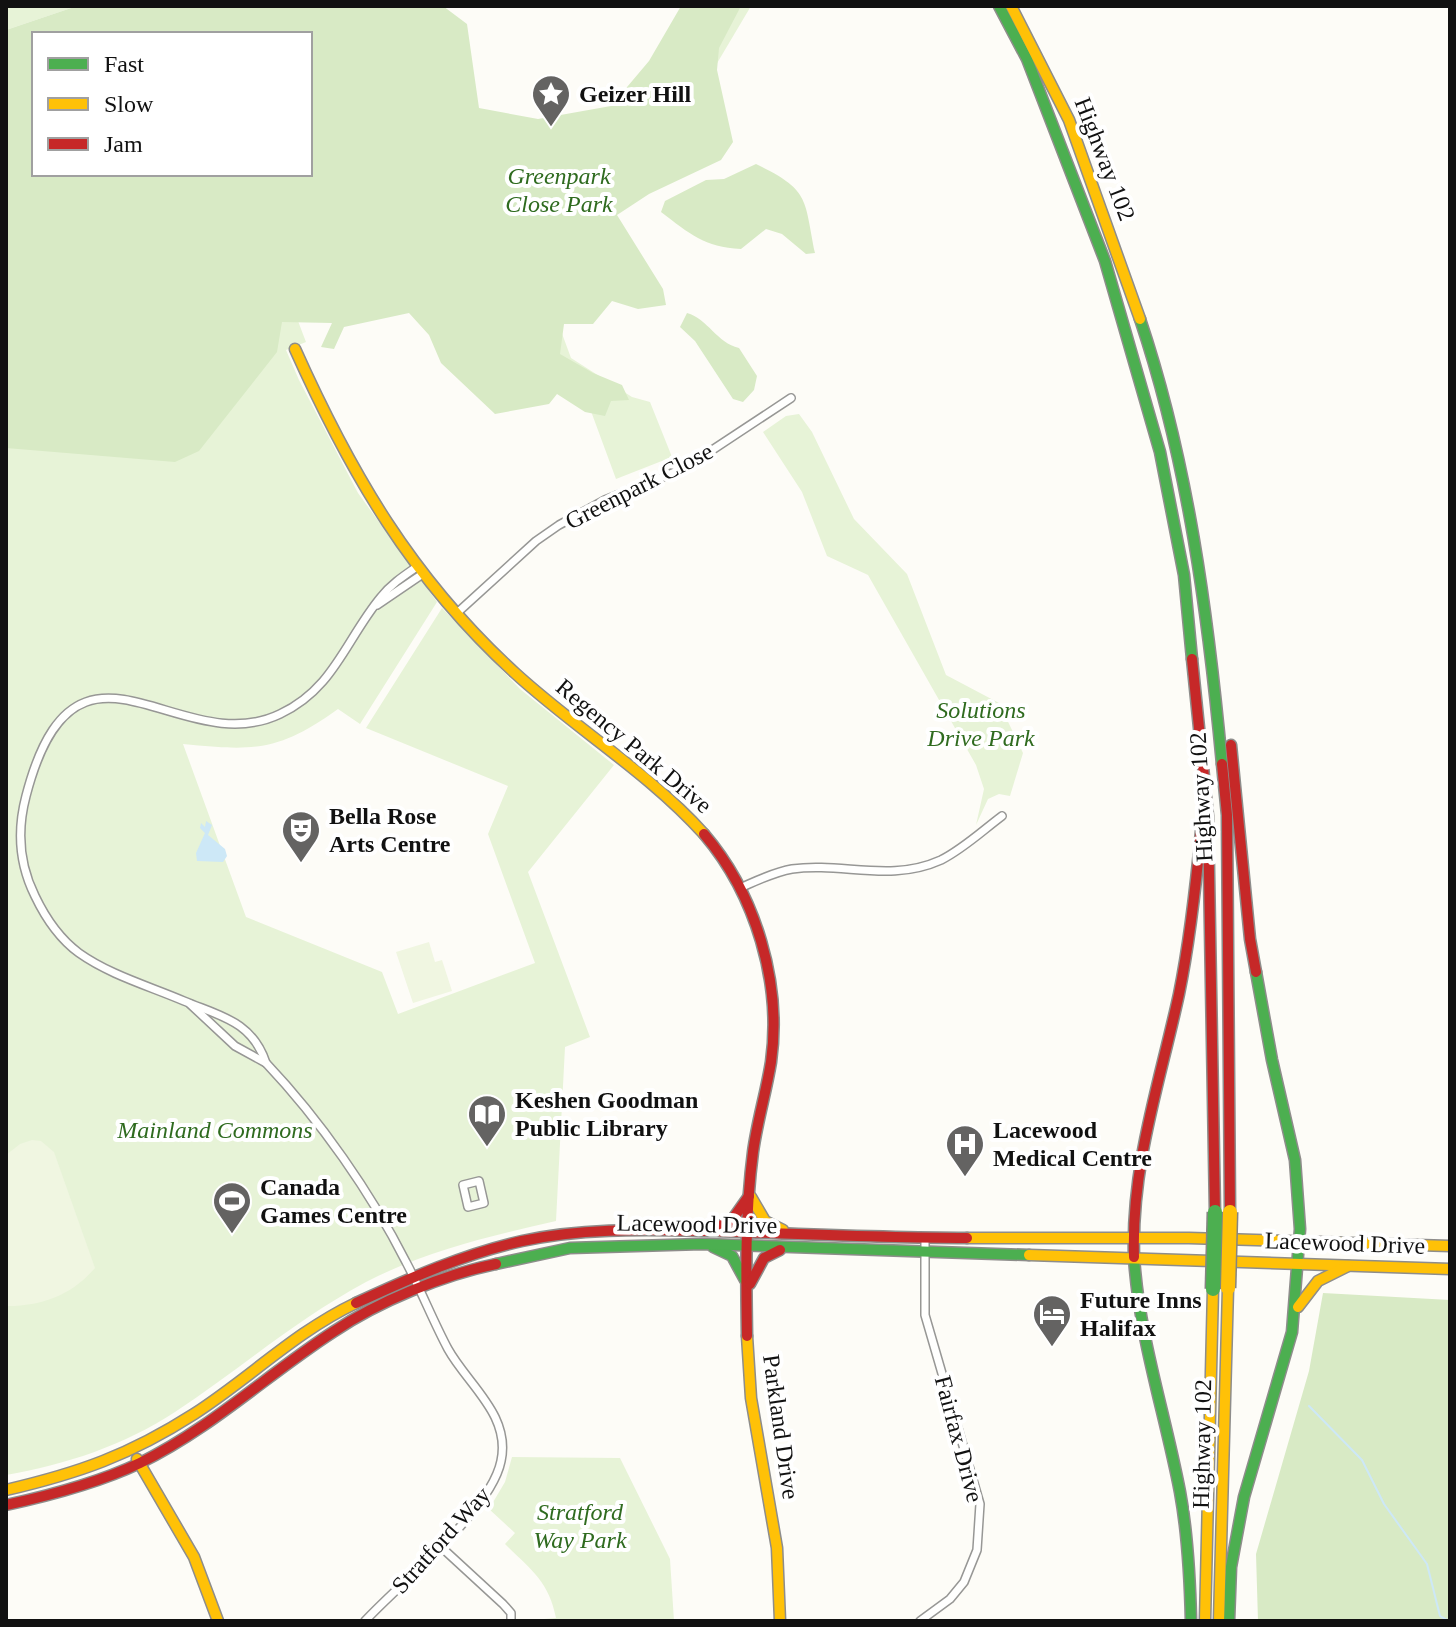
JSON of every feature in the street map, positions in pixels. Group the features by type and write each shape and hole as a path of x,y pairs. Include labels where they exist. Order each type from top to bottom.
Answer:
{"main road":[{"name":"Highway 102","path":"999,6 1027,59 1105,261 1160,452 1184,575 1208,816 1222,1212"},
{"name":"Highway 102","path":"1011,6 1069,120 1142,324 1183,477 1212,658 1227,815 1220,1288 1205,1621"},
{"name":"Regency Park Drive","path":"295,349 348,462 385,522 457,613 513,672 678,807 714,847 740,888 762,947 773,1021 773,1048 756,1132 749,1239"},
{"path":"1183,477 1223,676 1250,939 1272,1060 1295,1160 1300,1242 1292,1332 1244,1497 1231,1567 1229,1621"},
{"path":"1184,575 1200,772 1201,827 1193,914 1176,1009 1141,1150 1136,1183 1134,1258 1137,1304 1148,1364 1179,1489 1190,1562 1191,1621"},
{"path":"750,1194 765,1221 791,1240 764,1258 747,1289 742,1271 732,1256 706,1237 732,1220 750,1194"},
{"name":"Lacewood Drive","path":"6,1505 64,1492 136,1457 283,1346 341,1310 416,1282 570,1248 706,1237 924,1243 1134,1238 1450,1246"},
{"name":"Parkland Drive","path":"749,1239 747,1350 750,1393 777,1549 780,1621"},
{"name":"Lacewood Drive","path":"924,1243 1134,1258 1450,1269"},
{"path":"1294,1315 1307,1291 1318,1279 1348,1266"},
{"name":"Highway 102","path":"1219,1621 1220,1288"},
{"path":"136,1457 183,1532 218,1621"},
{"name":"Lacewood Drive","path":"6,1490 136,1457"}],"street":[{"name":"Greenpark Close","path":"457,613 536,541 559,525 605,500 685,468 791,398"},
{"name":"Stratford Way","path":"365,1621 489,1493 502,1458 497,1418 450,1352 391,1235 341,1157 266,1063 262,1050 236,1023 219,1012 188,1003 101,966 78,952 60,935 38,903 23,865 20,828 31,776 44,746 70,712 81,705 109,697 143,701 212,723 251,723 281,714 304,701 324,682 372,609 421,569"},
{"path":"740,888 793,869 881,873 914,868 941,860 1002,816"},
{"path":"188,1003 235,1046 266,1063"},
{"name":"Fairfax Drive","path":"920,1621 936,1617 964,1582 977,1550 980,1504 925,1315 924,1243"},
{"path":"440,1546 503,1604 511,1613 511,1621"}],"green space":[{"path":"6,6 77,6 6,30"},
{"path":"77,6 443,6 467,24 479,108 538,119 611,106 649,61 681,6 741,6 719,48 717,70 733,142 721,160 649,194 617,215 663,289 666,305 638,309 612,301 593,324 564,324 560,354 622,385 629,400 611,401 605,416 585,412 557,394 549,404 495,414 441,363 429,335 409,313 344,327 334,349 321,347 332,323 282,322 277,352 199,451 175,462 6,448 6,30"},
{"name":"Greenpark Close Park","path":"708,6 751,6 678,129 718,154 608,196 557,320 571,358 632,397 650,402 672,457 616,479 578,376 554,384 513,270 536,261 498,159 594,131 617,122 651,101"},
{"path":"756,164 786,181 802,198 815,253 806,254 782,234 766,229 741,249 728,248 689,233 661,212 665,201 706,180 724,179"},
{"name":"Mainland Commons","path":"243,176 306,342 286,350 299,380 358,493 437,602 360,724 338,709 298,734 265,745 229,748 183,744 246,917 382,972 398,1014 535,963 488,834 508,786 366,728 442,608 520,689 614,765 528,872 590,1037 565,1047 556,1221 459,1246 389,1271 316,1312 156,1424 94,1452 50,1466 6,1475 6,187"},
{"path":"687,313 739,348 757,376 754,390 743,402 733,399 695,341 680,327"},
{"name":"Solutions Drive Park","path":"799,414 812,432 854,519 907,574 946,675 999,703 1023,753 1010,796 999,794 988,799 976,825 984,789 976,765 868,575 827,556 802,492 763,432 786,416"},
{"path":"429,942 435,962 442,960 452,991 413,1003 396,952"},
{"path":"41,1141 54,1152 95,1268 56,1297 33,1304 8,1306 6,1155 20,1144"},
{"path":"1323,1293 1450,1300 1450,1621 1258,1621 1256,1554 1309,1371"},
{"name":"Stratford Way Park","path":"512,1457 620,1458 670,1559 674,1621 519,1621 556,1618 543,1585 505,1544 515,1533 489,1509 505,1482"}],"water":[{"path":"206,821 212,825 208,835 225,849 227,856 223,862 197,861 196,853 205,833 200,828 201,823 205,827"}],"waterway":[{"path":"1309,1406 1362,1460 1384,1504 1427,1564 1440,1616 1449,1621"}],"traffic: fast":[{"path":"999,6 1027,59 1105,261 1160,452 1184,575 1192,659"},
{"path":"1140,319 1171,428 1194,539 1222,764"},
{"path":"1229,1621 1231,1567 1244,1497 1292,1332 1300,1229 1295,1160 1256,972"},
{"path":"1213,1289 1215,1212"},
{"path":"496,1264 570,1248 702,1244 1029,1255"},
{"path":"713,1247 732,1256 745,1280"},
{"path":"1134,1257 1141,1316 1183,1508 1191,1621"}],"traffic: slow":[{"path":"1011,6 1069,120 1140,319"},
{"path":"295,349 362,482 387,523 445,600 515,673 636,771 704,834"},
{"path":"751,1197 765,1221 783,1230"},
{"path":"1228,1288 1230,1212"},
{"path":"967,1238 1189,1238 1450,1246"},
{"path":"1029,1255 1450,1269"},
{"path":"1298,1307 1318,1281 1348,1266"},
{"path":"1219,1621 1228,1288"},
{"path":"1205,1621 1213,1289"},
{"path":"6,1490 81,1469 148,1441 215,1400 293,1341 356,1303"},
{"path":"747,1336 751,1398 777,1548 780,1621"},
{"path":"137,1459 194,1557 218,1621"}],"traffic: jam":[{"path":"1192,659 1208,816 1215,1212"},
{"path":"1231,745 1256,972"},
{"path":"1222,764 1227,815 1230,1212"},
{"path":"1134,1257 1134,1223 1142,1157 1183,974 1201,831"},
{"path":"704,834 738,884 751,912 761,941 772,1002 771,1062 750,1175 747,1336"},
{"path":"716,1228 732,1220 749,1196"},
{"path":"356,1303 479,1253 522,1241 570,1233 668,1230 967,1238"},
{"path":"750,1284 764,1258 780,1250"},
{"path":"6,1505 74,1488 140,1463 191,1434 309,1348 370,1310 412,1290 496,1264"}],"place":[{"name":"Geizer Hill","path":"551,128"},
{"name":"Bella Rose Arts Centre","path":"301,864"},
{"name":"Keshen Goodman Public Library","path":"487,1148"},
{"name":"Lacewood Medical Centre","path":"965,1178"},
{"name":"Canada Games Centre","path":"232,1235"},
{"name":"Future Inns Halifax","path":"1052,1348"}]}
